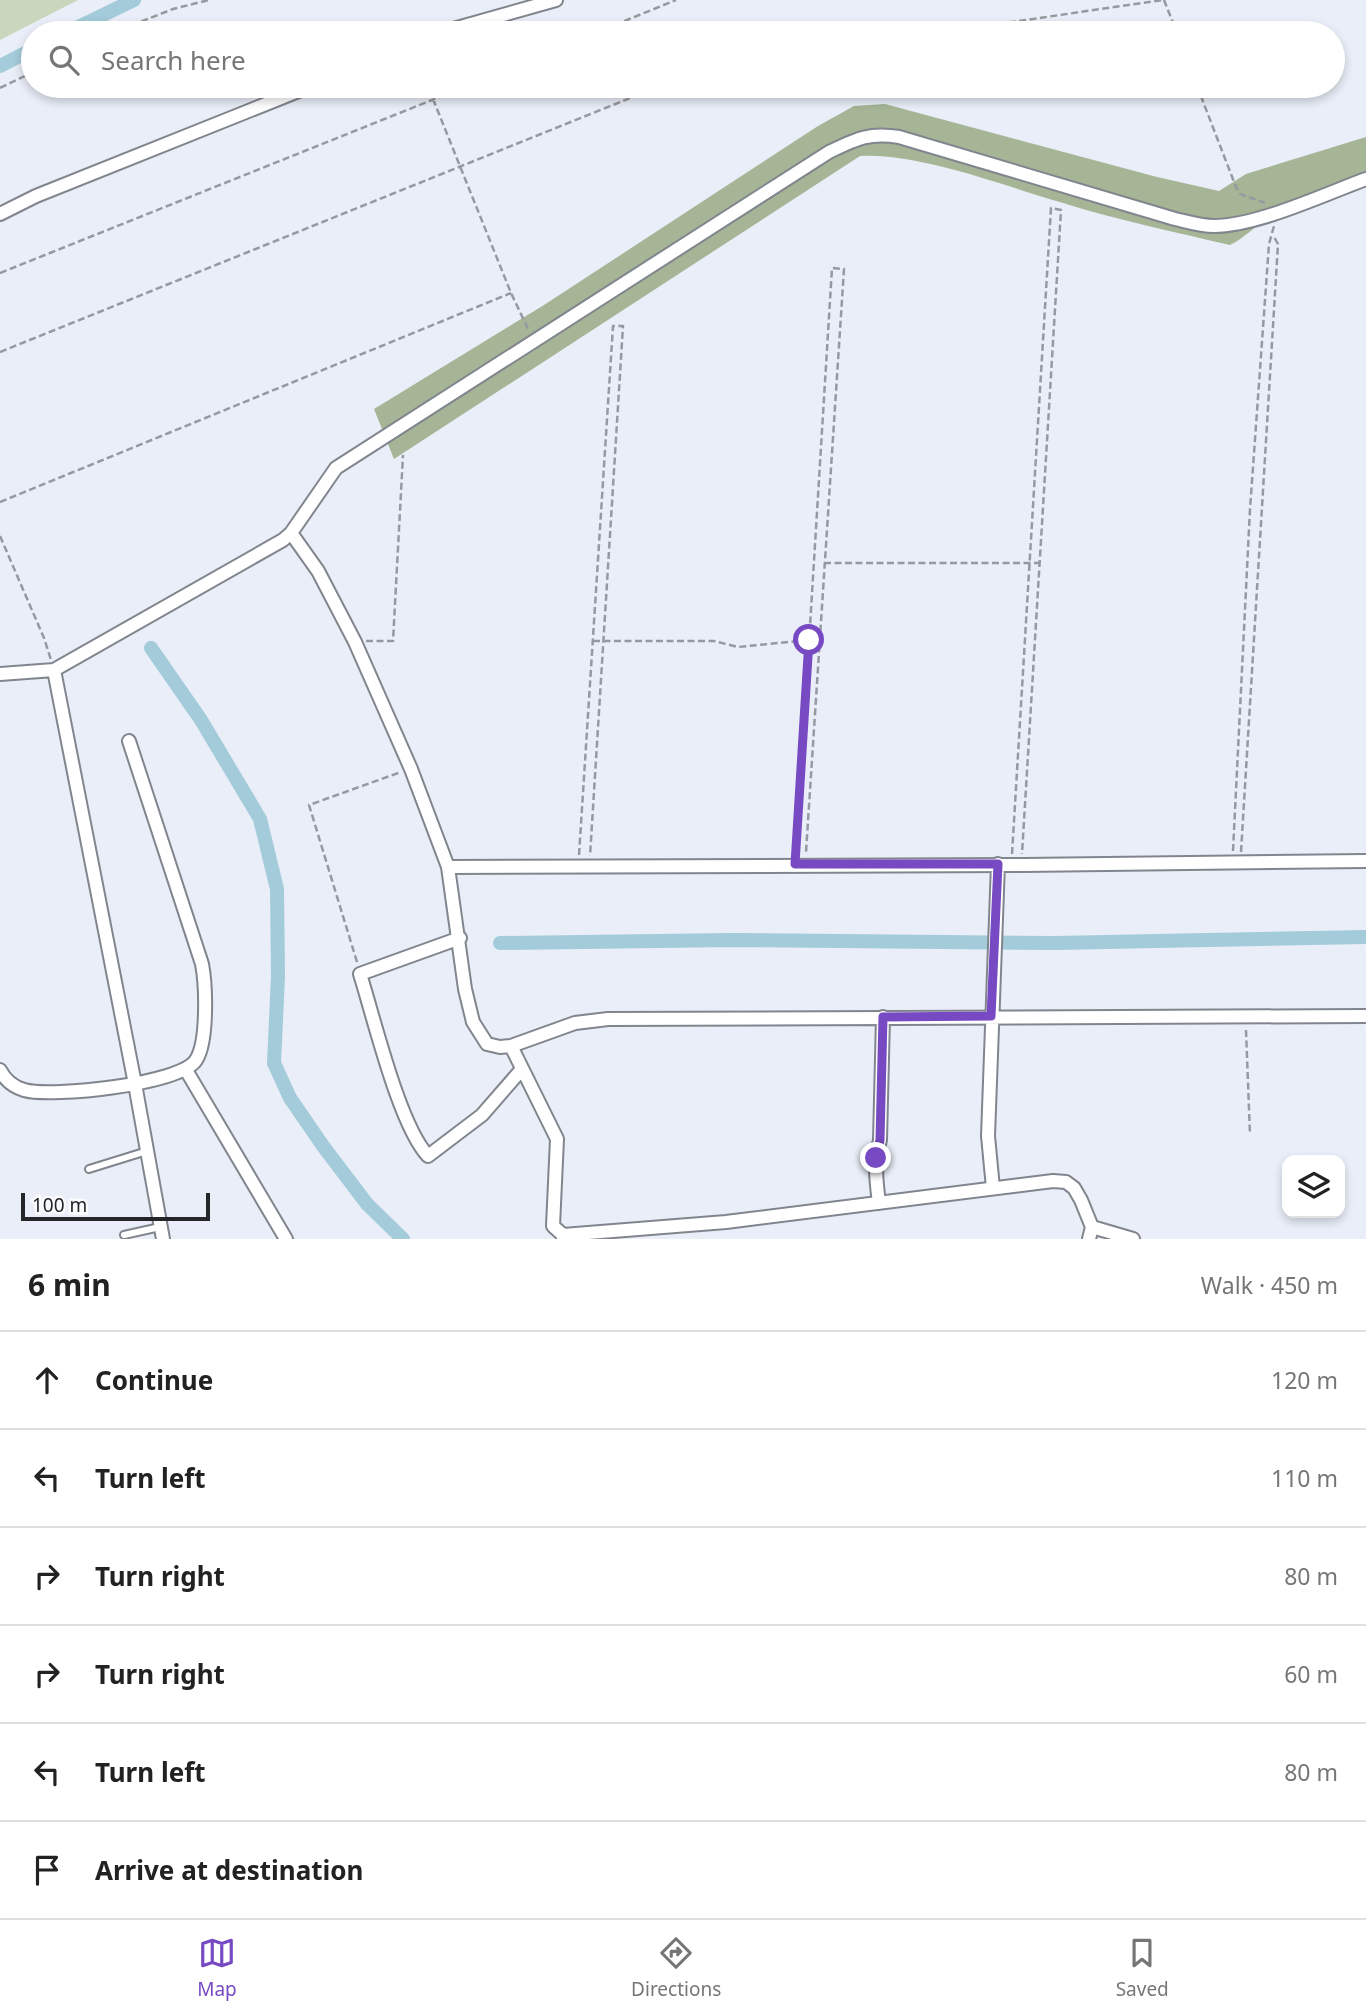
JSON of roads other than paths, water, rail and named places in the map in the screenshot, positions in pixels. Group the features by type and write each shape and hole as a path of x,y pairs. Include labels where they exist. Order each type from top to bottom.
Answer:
{"street":[{"path":"482,21 556,0"},
{"path":"0,214 36,196 282,98"},
{"path":"0,674 54,670 283,541 336,468 830,152 860,137 879,134 899,137 1175,219 1213,226 1237,223 1285,209 1366,178"},
{"path":"290,534 318,571 355,642 411,769 448,867 465,989 473,1022 486,1044 511,1046 575,1023 608,1019 1366,1016"},
{"path":"54,670 162,1233"},
{"path":"0,1070 12,1084 24,1090 45,1093 135,1084 186,1070 196,1061 201,1050 206,988 202,964 129,741"},
{"path":"448,867 1366,861"},
{"path":"993,1188 988,1136 998,864"},
{"path":"460,938 360,974 398,1097 419,1147 428,1156 481,1115 522,1069"},
{"path":"879,1203 875,1172 880,1140 883,1017"},
{"path":"511,1046 557,1139 553,1226 563,1237 726,1222 1053,1181 1066,1182 1074,1188 1081,1200 1090,1233 1133,1239"},
{"path":"186,1070 286,1239"}],"lane":[{"path":"89,1169 147,1151"},
{"path":"124,1235 162,1233"}],"waterway":[{"path":"91,21 134,0"},
{"path":"0,66 21,55"},
{"path":"151,648 201,720 260,819 277,889 278,976 274,1063 290,1098 323,1146 367,1204 403,1239"},
{"path":"500,943 732,940 1055,943 1366,937"}]}
